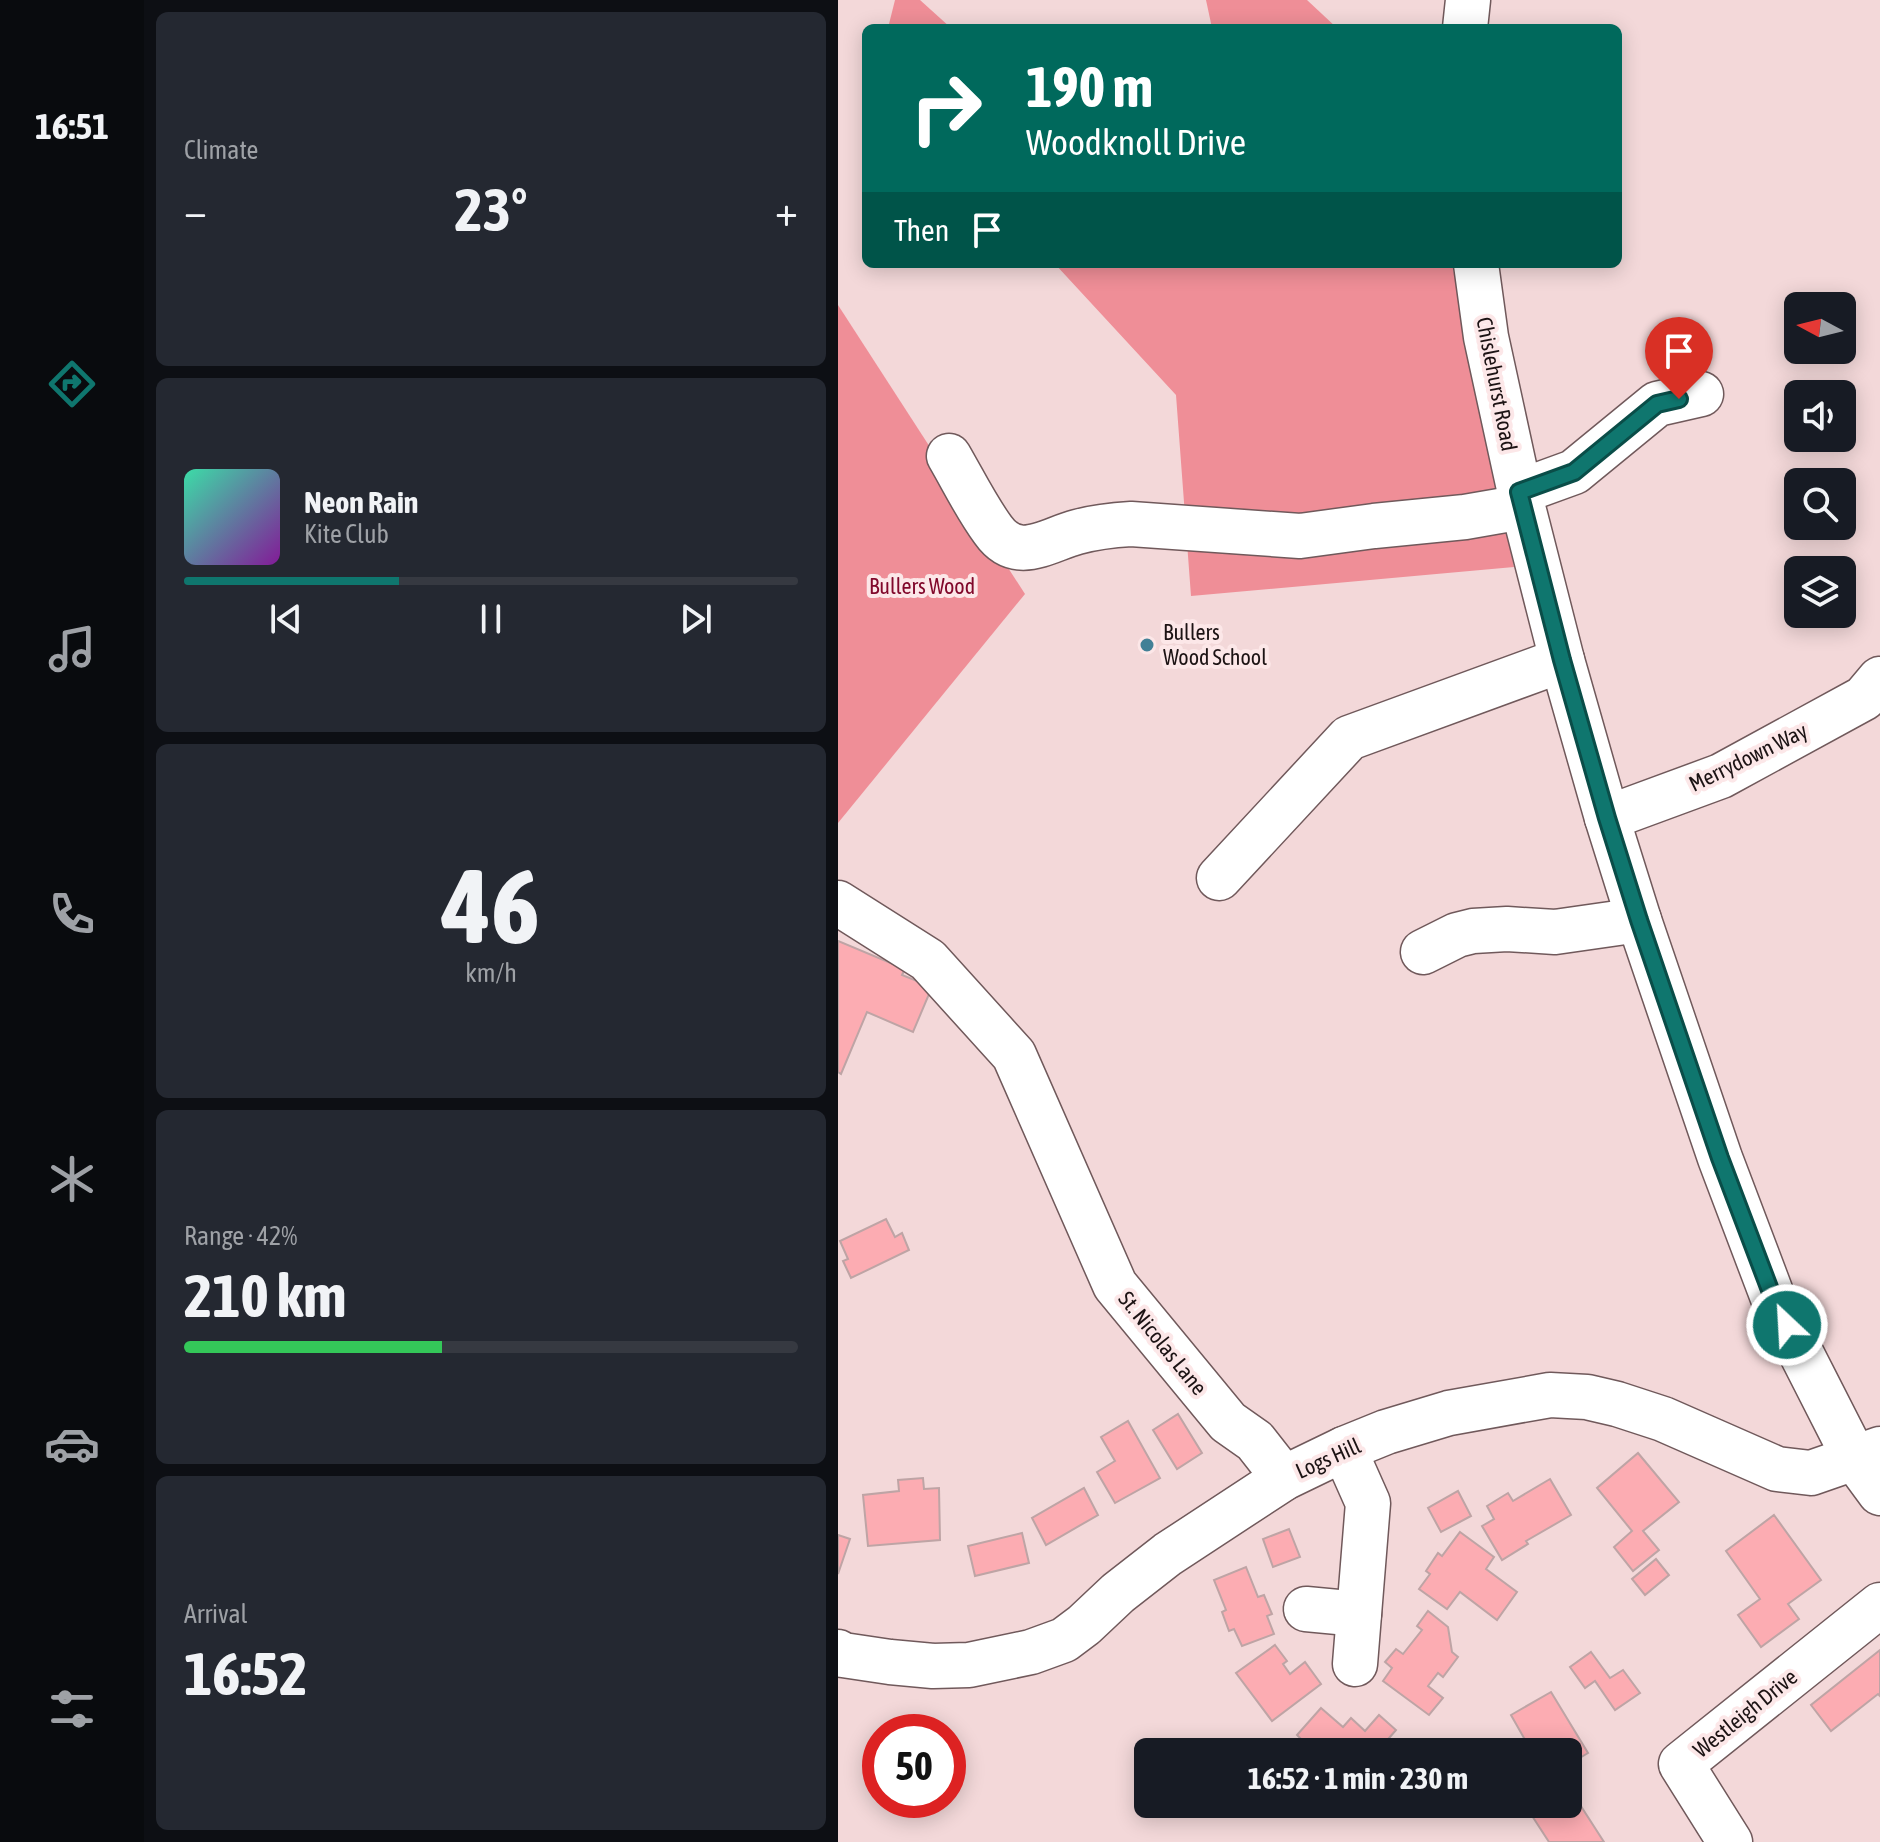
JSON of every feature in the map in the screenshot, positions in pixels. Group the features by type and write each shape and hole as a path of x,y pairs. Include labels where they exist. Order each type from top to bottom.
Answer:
{"street":[{"path":"1465,24 1468,0"},
{"name":"Chislehurst Road","path":"1477,268 1486,337 1521,499 1562,660 1639,920 1720,1158 1773,1298 1872,1467"},
{"path":"949,456 994,532 1003,540 1027,549 1075,532 1131,524 1300,536 1465,517 1521,499 1574,472 1657,404 1701,394"},
{"path":"1219,878 1349,738 1562,660"},
{"name":"Merrydown Way","path":"1607,818 1721,776 1864,698 1880,679"},
{"name":"St. Nicolas Lane","path":"838,903 928,960 1014,1055 1115,1285 1228,1422 1255,1441 1284,1478"},
{"path":"1423,952 1457,935 1473,931 1507,929 1555,932 1639,920"},
{"name":"Logs Hill","path":"840,1665 890,1662 969,1665 1031,1652 1064,1640 1168,1554 1284,1478 1386,1432 1449,1413 1550,1395 1587,1397 1651,1415 1777,1469 1811,1473 1872,1467"},
{"path":"1344,1449 1368,1503 1355,1664"},
{"name":"Westleigh Drive","path":"1730,1842 1681,1764 1880,1605"},
{"path":"1306,1609 1359,1614"}],"green space":[{"path":"895,0 920,0 947,24 889,24"},
{"path":"1206,0 1307,0 1333,24 1211,24"},
{"path":"1059,268 1453,268 1514,567 1191,596 1176,395"},
{"name":"Bullers Wood","path":"838,305 1025,594 838,823"}],"building":[{"path":"838,941 905,969 902,975 932,987 913,1032 867,1012 841,1074 838,1072"},
{"path":"886,1219 895,1237 902,1233 909,1250 851,1278 843,1261 848,1259 840,1241"},
{"path":"1178,1414 1202,1453 1177,1469 1153,1430"},
{"path":"1128,1421 1160,1478 1115,1503 1097,1472 1115,1461 1101,1437"},
{"path":"1638,1453 1679,1502 1643,1531 1659,1550 1633,1571 1614,1547 1632,1531 1597,1488"},
{"path":"923,1478 924,1489 939,1488 940,1540 868,1546 863,1495 899,1491 898,1480"},
{"path":"1550,1479 1571,1515 1526,1541 1528,1544 1502,1560 1482,1526 1494,1519 1487,1506 1508,1493 1513,1501"},
{"path":"1084,1488 1098,1515 1046,1545 1032,1518"},
{"path":"1458,1491 1471,1516 1441,1532 1428,1508"},
{"path":"1774,1515 1821,1580 1788,1604 1799,1619 1761,1647 1738,1615 1760,1599 1726,1551"},
{"path":"1289,1529 1300,1557 1273,1567 1263,1539"},
{"path":"1460,1532 1494,1557 1486,1569 1517,1592 1497,1620 1460,1592 1447,1609 1419,1589 1430,1574 1426,1571 1438,1553 1442,1556"},
{"path":"1022,1533 1029,1563 975,1576 968,1546"},
{"path":"838,1535 850,1539 838,1574"},
{"path":"1656,1559 1669,1575 1645,1595 1632,1579"},
{"path":"1246,1567 1258,1597 1264,1595 1272,1614 1267,1616 1274,1634 1242,1646 1234,1629 1229,1631 1222,1612 1226,1610 1214,1580"},
{"path":"1428,1611 1448,1627 1452,1652 1458,1657 1443,1677 1438,1673 1428,1686 1443,1698 1429,1715 1383,1681 1392,1668 1385,1662 1396,1649 1403,1654 1422,1630 1417,1626"},
{"path":"1275,1645 1287,1661 1283,1664 1290,1674 1305,1662 1321,1684 1272,1721 1236,1673"},
{"path":"1880,1650 1880,1696 1878,1694 1831,1731 1811,1705"},
{"path":"1591,1652 1610,1678 1623,1670 1640,1693 1615,1710 1595,1681 1585,1688 1570,1667"},
{"path":"1551,1692 1579,1738 1524,1738 1511,1715"},
{"path":"1321,1708 1343,1727 1351,1718 1365,1731 1379,1715 1396,1730 1389,1738 1300,1738 1297,1735"},
{"path":"1582,1743 1588,1753 1582,1757"},
{"path":"1582,1808 1604,1842 1549,1842 1533,1818 1582,1818"}],"place":[{"name":"Bullers Wood School","path":"1147,645"}],"route":[{"path":"1679,399 1657,404 1574,472 1519,492 1562,660 1639,920 1720,1158 1773,1298 1787,1325"}]}
